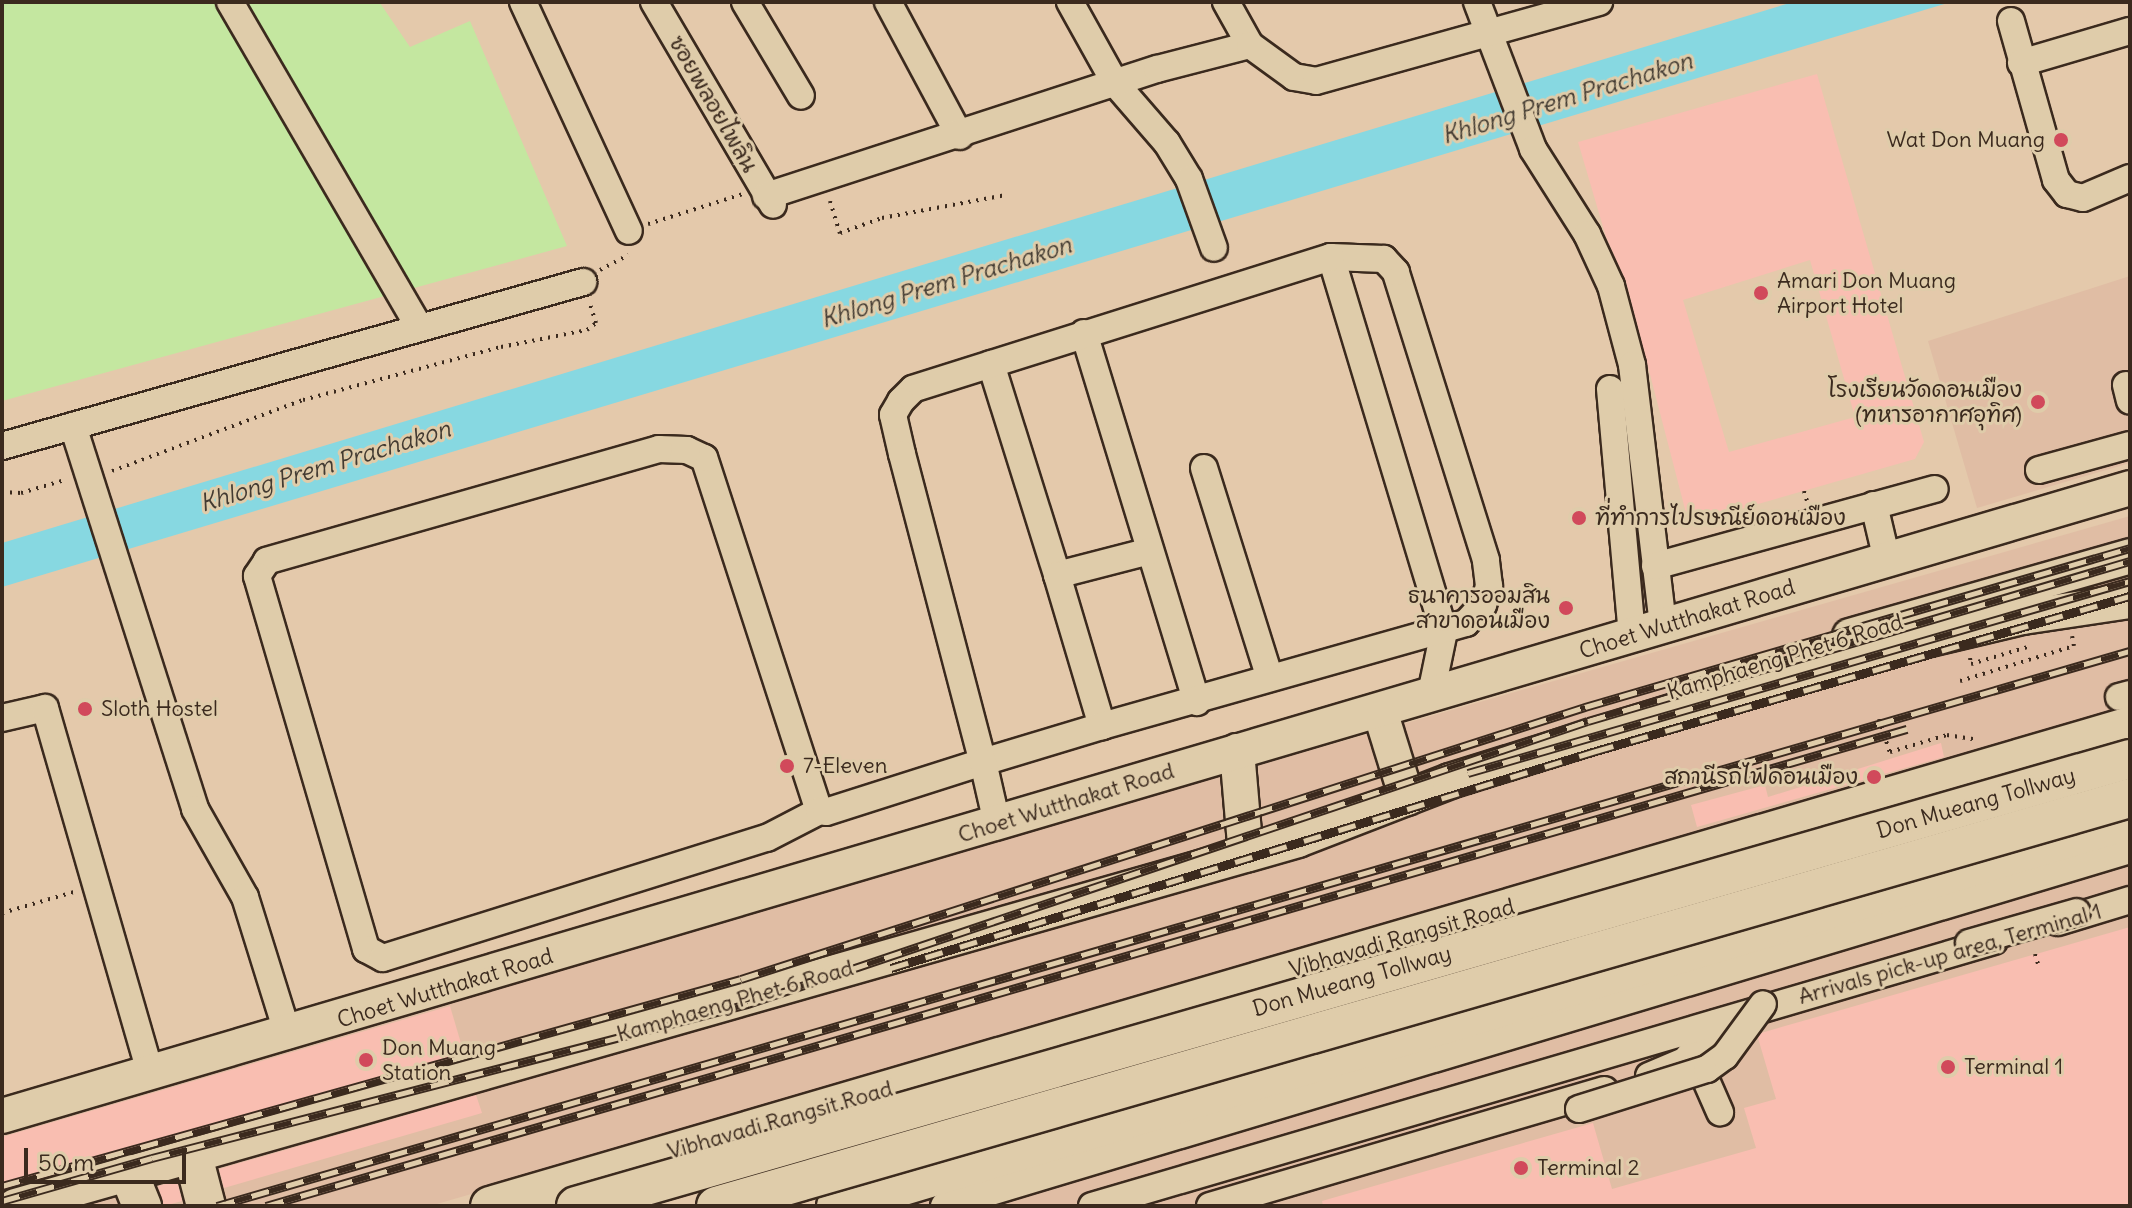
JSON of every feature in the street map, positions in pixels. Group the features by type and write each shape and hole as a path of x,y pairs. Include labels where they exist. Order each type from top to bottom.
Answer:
{"highway":[{"name":"Vibhavadi Rangsit Road","path":"490,1206 2126,706"},
{"name":"Don Mueang Tollway","path":"576,1206 2130,759"},
{"name":"Don Mueang Tollway","path":"716,1206 2130,798"},
{"path":"836,1206 2130,820"},
{"path":"193,1156 206,1206"}],"main road":[{"name":"Choet Wutthakat Road","path":"4,1109 151,1075 288,1035 2130,488"},
{"name":"Kamphaeng Phet 6 Road","path":"1450,781 1538,731 2130,556"},
{"name":"Kamphaeng Phet 6 Road","path":"15,1206 136,1190 193,1156 1246,855 1450,781 1825,664 2023,617 2130,601"},
{"path":"1380,711 1407,798"},
{"path":"1237,751 1246,855"}],"street":[{"path":"230,2 419,327"},
{"path":"523,2 629,231"},
{"name":"ซอยพลอยไพลิน","path":"654,2 770,200 960,136"},
{"path":"745,2 801,96"},
{"path":"888,2 960,136 1115,83 1250,45"},
{"path":"1070,2 1115,83 1167,143 1189,179 1211,239"},
{"path":"1226,2 1250,45 1294,77 1316,81 1599,2"},
{"path":"1477,2 1492,34 1533,149 1587,234 1611,286 1632,365 1655,566 1647,630"},
{"path":"2011,21 2056,180 2067,194 2083,198 2130,178"},
{"path":"2021,63 2130,31"},
{"path":"819,811 704,458 687,450 659,449 267,561 257,576 366,949 383,958 767,838 819,811 983,762 1102,726 1197,702 1270,678 1466,623 1483,605 1489,586 1486,560 1396,272 1384,259 1369,255 1331,257 1084,333 913,389 893,415 983,762 997,823"},
{"path":"1331,257 1444,631 1431,694"},
{"path":"2,446 583,282"},
{"path":"1084,333 1197,702"},
{"path":"991,364 1102,726"},
{"path":"1610,389 1647,630"},
{"path":"73,426 195,809 245,897 288,1035"},
{"path":"2039,470 2130,445"},
{"path":"1204,468 1270,678"},
{"path":"1655,566 1935,489"},
{"path":"1874,505 1887,560"},
{"path":"1057,575 1150,551"},
{"path":"2,718 45,708 151,1075"},
{"path":"944,1206 2130,850"},
{"path":"1078,1206 2130,898"},
{"path":"1092,1206 1709,1032 1766,1006"},
{"path":"1210,1206 1707,1069 1725,1056 1766,1006"},
{"path":"1233,1206 1571,1105 1674,1068 1709,1032"},
{"path":"1674,1068 1688,1072 1714,1115 1698,1062 1709,1032"}],"path":[{"path":"1960,681 2074,646"},
{"path":"1879,719 1890,752 1947,735 1963,741 1976,737"},
{"path":"2,913 96,886"},
{"path":"2035,954 2038,964"}],"shaded area":[{"name":"โรงเรียนวัดดอนเมือง (ทหารอากาศอุทิศ)","path":"2130,276 2130,463 1977,508 1928,341"},
{"path":"2130,516 2130,712 430,1206 2,1206 2,1125"},
{"path":"2130,837 2130,1206 853,1206"}],"green space":[{"path":"2,2 380,3 410,47 470,21 567,246 2,401"}],"water":[{"name":"Khlong Prem Prachakon","path":"1793,2 1951,2 2,587 2,543"}],"building":[{"path":"1817,74 1924,442 1915,459 1699,521 1686,513 1626,282 1606,237 1578,142","holes":["1810,260 1855,417 1729,452 1683,300"]},
{"path":"1941,743 1944,757 1697,827 1691,805 1765,785 1768,797"},
{"name":"Terminal 1","path":"2130,927 2130,1206 1323,1206 1322,1201 1593,1123 1612,1189 1756,1148 1744,1108 1776,1099 1758,1038 1761,1033"},
{"path":"450,1006 465,1057 2,1191 2,1137"},
{"path":"476,1095 482,1113 224,1188 219,1169"},
{"path":"177,1181 182,1201 164,1206 158,1186"}],"railway":[{"path":"2,1186 741,979 1585,707 2130,548"},
{"path":"2,1201 152,1158 748,1004 1588,721 2130,561"},
{"path":"1468,773 2130,581"},
{"path":"891,968 1596,751 2130,596"},
{"path":"217,1206 2130,651"},
{"path":"266,1206 1907,729"}],"place":[{"name":"Wat Don Muang","path":"2061,140"},
{"name":"Amari Don Muang Airport Hotel","path":"1761,293"},
{"name":"โรงเรียนวัดดอนเมือง (ทหารอากาศอุทิศ)","path":"2038,402"},
{"name":"ที่ทำการไปรษณีย์ดอนเมือง","path":"1579,518"},
{"name":"ธนาคารออมสิน สาขาดอนเมือง","path":"1566,608"},
{"name":"Sloth Hostel","path":"85,709"},
{"name":"7-Eleven","path":"787,766"},
{"name":"สถานีรถไฟดอนเมือง","path":"1874,777"},
{"name":"Don Muang Station","path":"366,1060"},
{"name":"Terminal 1","path":"1948,1067"},
{"name":"Terminal 2","path":"1521,1168"}]}
